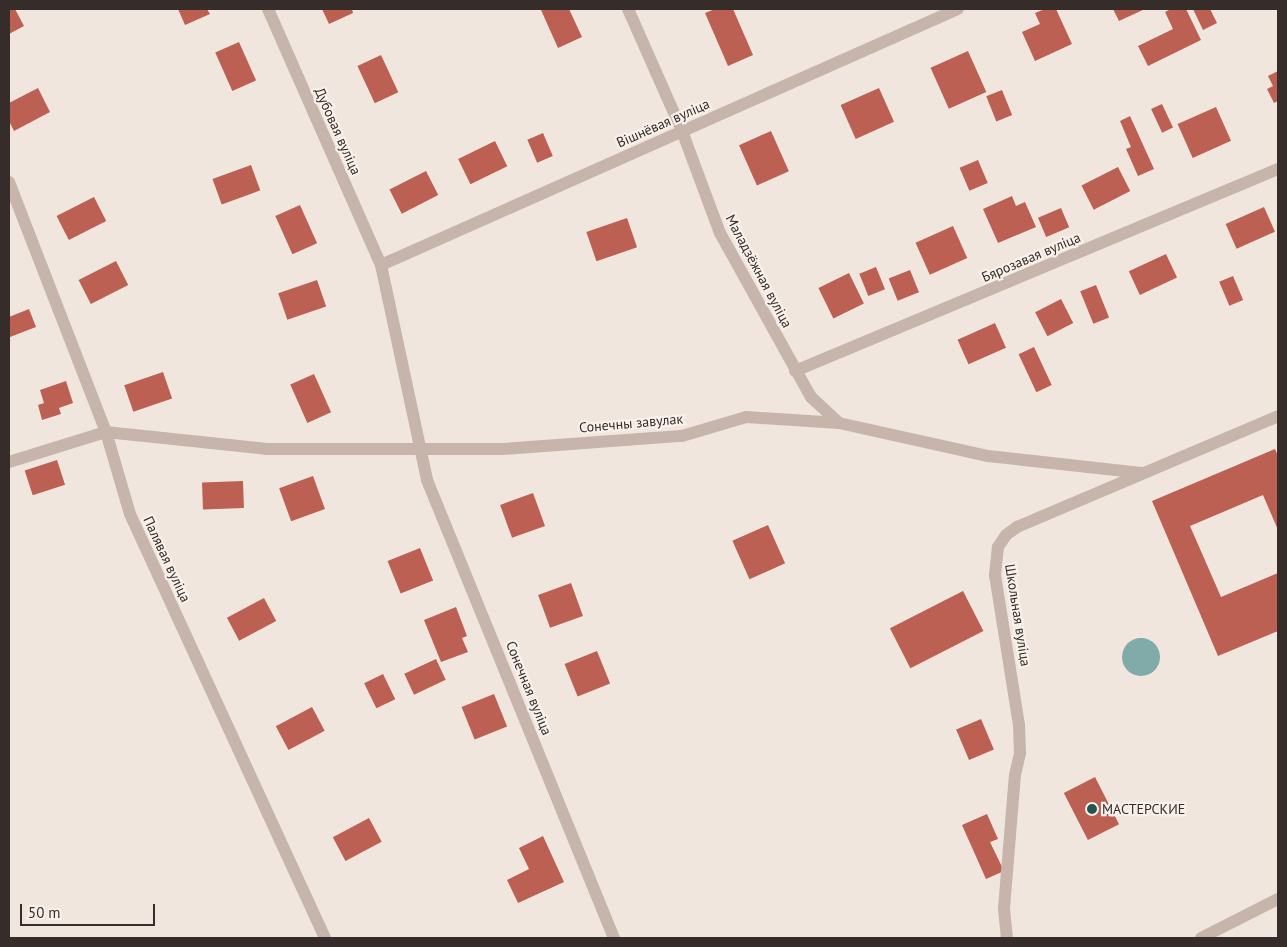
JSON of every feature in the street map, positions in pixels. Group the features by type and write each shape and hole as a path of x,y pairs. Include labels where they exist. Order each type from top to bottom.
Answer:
{"street":[{"name":"Дубовая вуліца","path":"268,9 381,265"},
{"name":"Маладзёжная вуліца","path":"628,9 682,131 720,234 811,397 839,423"},
{"name":"Вішнёвая вуліца","path":"381,265 958,9"},
{"name":"Бярозавая вуліца","path":"795,371 1278,168"},
{"name":"Палявая вуліца","path":"9,182 106,432 130,514 325,938"},
{"path":"381,265 423,449"},
{"name":"Школьная вуліца","path":"1007,938 1004,908 1020,744 994,560 1006,535 1017,527 1278,416"},
{"name":"Сонечны завулак","path":"106,432 267,449 503,448 682,436 746,417 839,423 988,456 1141,473"},
{"path":"9,462 106,432"},
{"name":"Сонечная вуліца","path":"423,449 427,480 443,522 472,586 614,938"},
{"path":"1202,938 1278,899"}],"water":[{"path":"1141,638 1155,643 1160,657 1155,671 1141,676 1127,671 1122,657 1127,643"}],"building":[{"path":"9,9 15,9 24,26 9,34"},
{"path":"178,9 207,9 210,14 185,25"},
{"path":"322,9 352,9 353,13 329,24"},
{"path":"569,9 582,37 558,48 541,10"},
{"path":"715,9 733,9 753,55 728,66 705,13"},
{"path":"1045,9 1056,9 1072,44 1035,61 1022,32 1040,24 1035,13"},
{"path":"1113,9 1145,9 1119,21"},
{"path":"1171,9 1186,9 1201,40 1148,66 1138,46 1173,29 1165,12"},
{"path":"1193,9 1210,9 1217,23 1203,30"},
{"path":"239,42 256,80 232,91 215,53"},
{"path":"968,51 986,92 949,109 931,68"},
{"path":"381,55 398,92 375,103 357,66"},
{"path":"1278,71 1278,101 1274,103 1267,89 1273,86 1268,76"},
{"path":"38,88 50,112 14,131 9,121 9,103"},
{"path":"879,88 894,122 856,139 841,105"},
{"path":"1002,90 1012,115 996,121 986,96"},
{"path":"1162,104 1173,128 1162,133 1151,109"},
{"path":"1216,107 1231,141 1193,158 1178,124"},
{"path":"1130,116 1154,169 1138,176 1126,149 1131,147 1120,121"},
{"path":"771,131 789,171 757,185 739,145"},
{"path":"543,133 553,156 537,163 527,140"},
{"path":"495,141 507,166 470,184 458,159"},
{"path":"978,160 988,183 969,191 960,168"},
{"path":"251,165 260,190 222,204 212,179"},
{"path":"1118,167 1130,191 1094,210 1081,186"},
{"path":"426,171 438,195 402,214 389,190"},
{"path":"1012,196 1016,206 1025,202 1036,227 998,243 983,209"},
{"path":"94,197 106,221 69,240 57,216"},
{"path":"300,205 317,243 292,254 275,216"},
{"path":"1264,207 1275,232 1237,249 1226,224"},
{"path":"1061,208 1069,227 1046,237 1038,218"},
{"path":"627,218 637,247 596,261 586,232"},
{"path":"953,226 967,258 930,275 916,243"},
{"path":"1166,254 1177,278 1140,295 1129,271"},
{"path":"116,261 128,285 91,304 79,280"},
{"path":"876,267 885,289 868,296 859,274"},
{"path":"910,270 919,292 898,301 889,279"},
{"path":"849,273 864,304 833,318 818,288"},
{"path":"1233,276 1243,300 1229,306 1219,282"},
{"path":"317,280 326,306 287,320 278,293"},
{"path":"1096,285 1109,317 1093,324 1080,291"},
{"path":"1061,299 1073,323 1047,336 1035,312"},
{"path":"29,309 36,327 10,337 9,317"},
{"path":"995,323 1006,348 969,364 958,340"},
{"path":"1034,347 1052,385 1036,392 1019,354"},
{"path":"163,372 172,398 133,412 124,385"},
{"path":"314,374 331,412 307,423 290,385"},
{"path":"66,381 73,403 59,408 61,414 42,420 38,405 44,403 40,390"},
{"path":"1275,449 1278,456 1278,530 1263,495 1190,526 1221,597 1278,573 1278,631 1218,656 1152,501"},
{"path":"57,460 65,485 33,495 25,471"},
{"path":"313,476 325,509 291,521 279,488"},
{"path":"243,481 244,508 203,509 202,482"},
{"path":"533,493 545,526 512,538 500,505"},
{"path":"768,525 785,563 749,579 732,541"},
{"path":"420,548 433,580 401,594 388,561"},
{"path":"571,583 583,616 550,628 538,595"},
{"path":"963,591 983,631 910,668 890,628"},
{"path":"264,598 276,621 239,641 227,618"},
{"path":"456,607 467,636 462,638 468,652 441,662 424,620"},
{"path":"597,651 610,683 578,697 565,664"},
{"path":"436,659 446,680 414,695 404,674"},
{"path":"383,674 395,699 376,708 364,683"},
{"path":"494,694 507,726 475,740 462,707"},
{"path":"312,707 325,731 288,750 276,726"},
{"path":"981,719 994,749 969,760 956,730"},
{"name":"МАСТЕРСКИЕ","path":"1095,777 1119,824 1088,840 1064,793"},
{"path":"987,814 998,839 990,842 1004,871 986,879 962,825"},
{"path":"369,818 382,842 345,861 333,837"},
{"path":"543,836 564,882 518,903 507,880 529,869 519,848"}],"place":[{"name":"МАСТЕРСКИЕ","path":"1092,809"}]}
